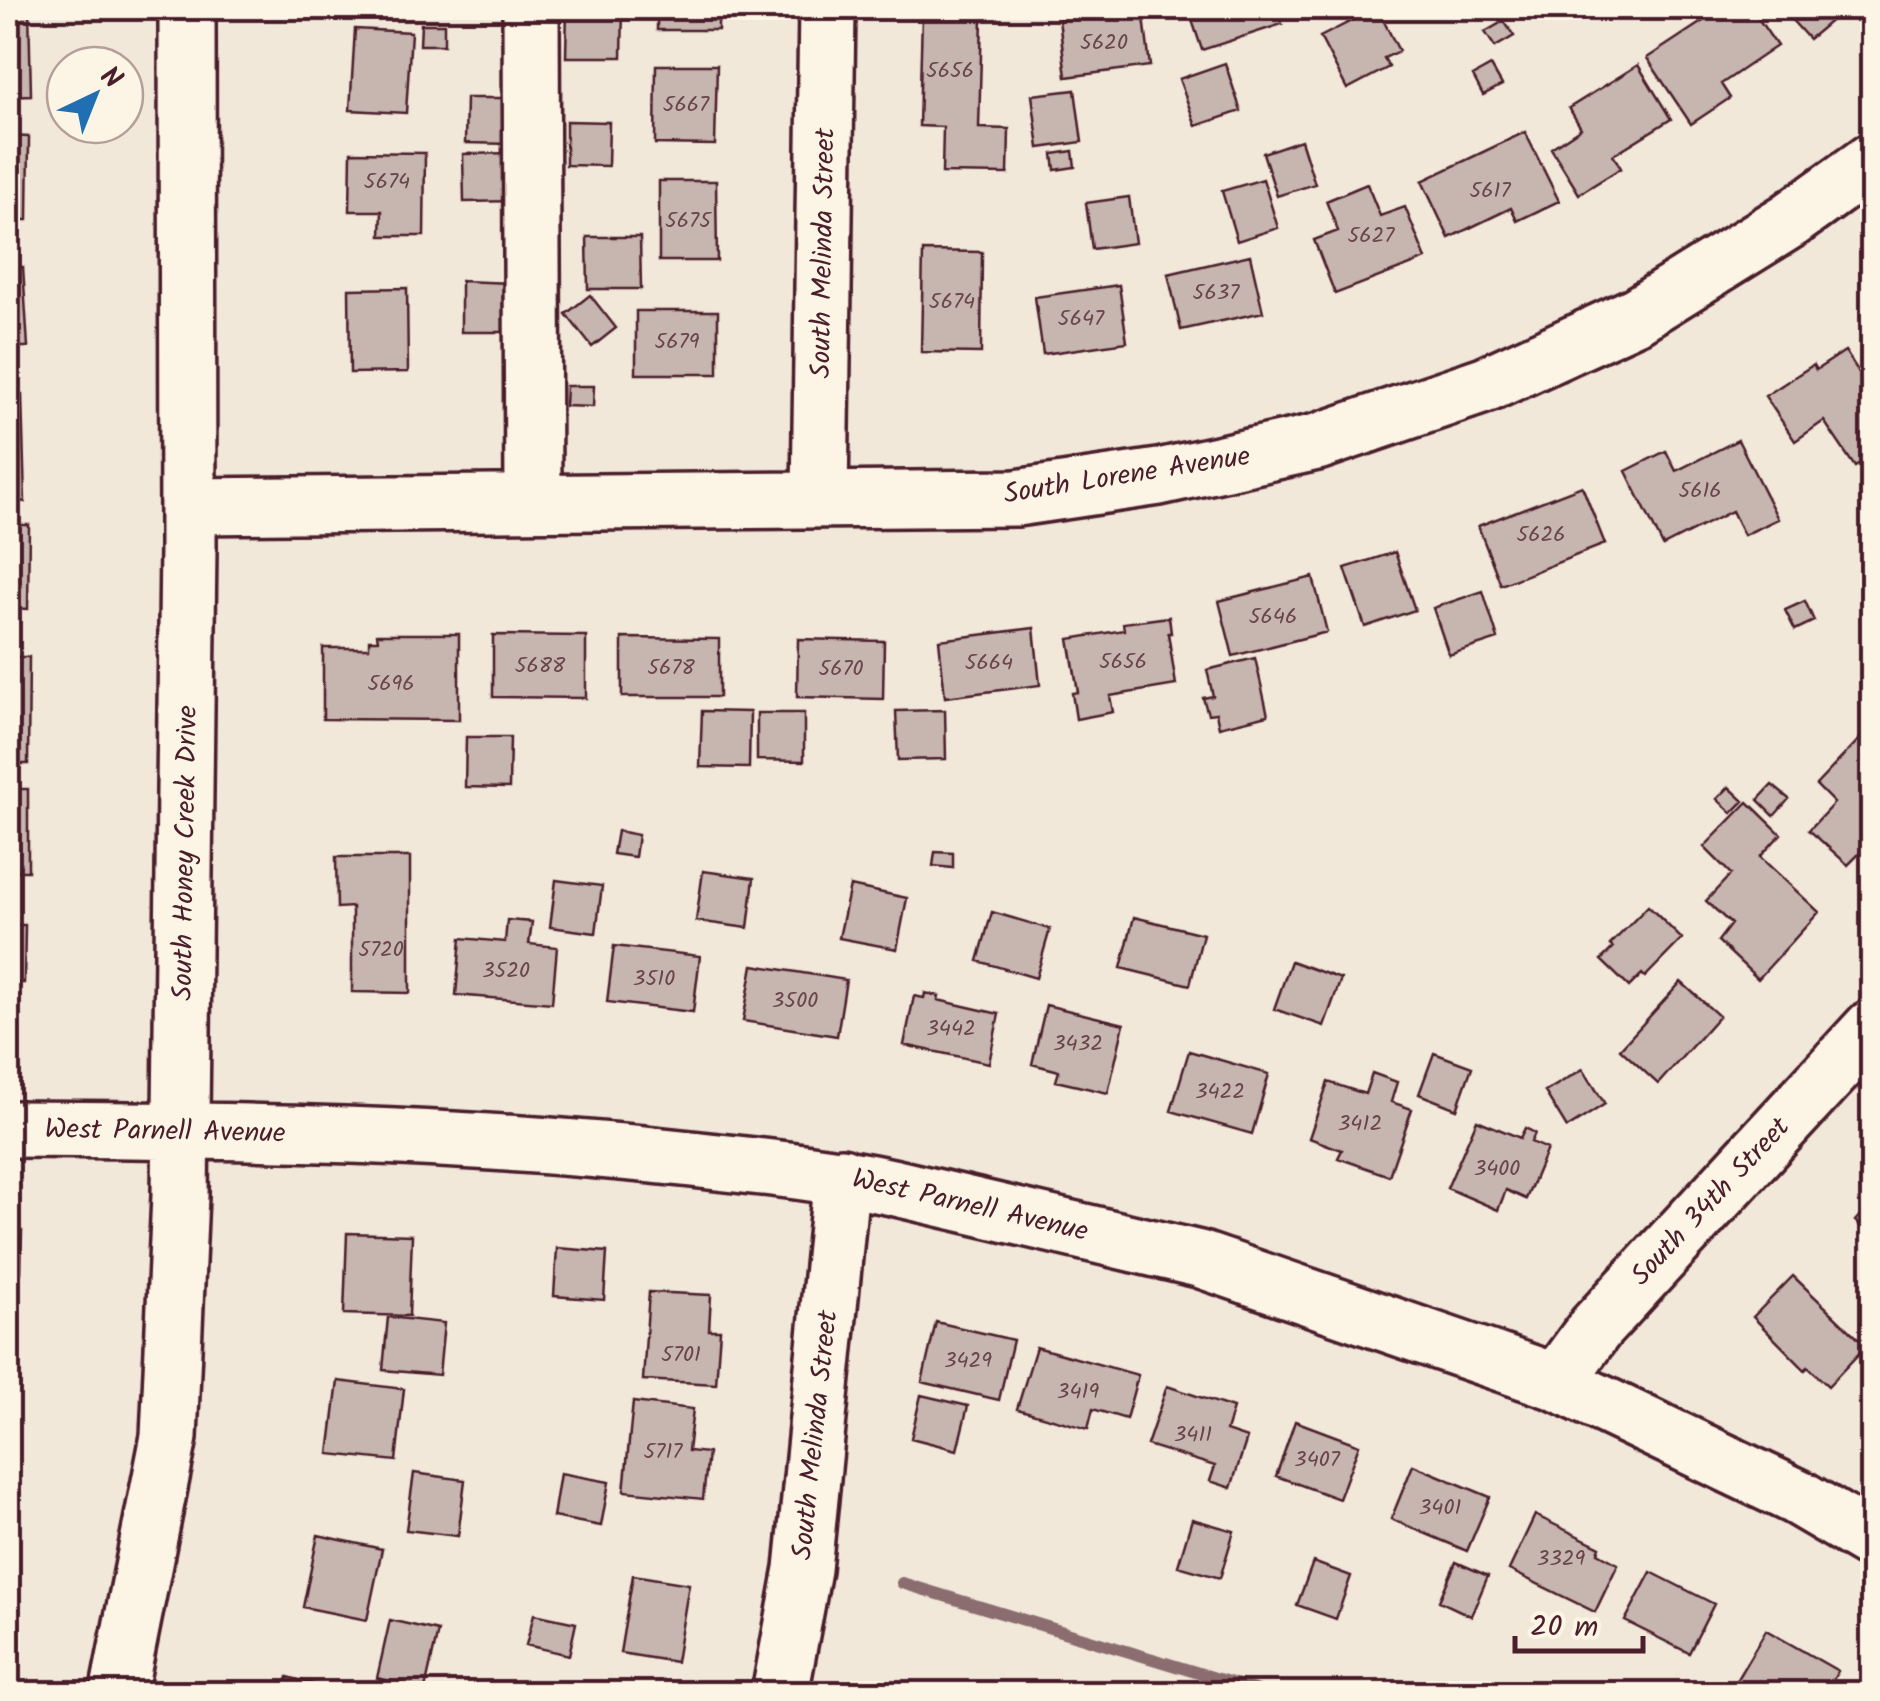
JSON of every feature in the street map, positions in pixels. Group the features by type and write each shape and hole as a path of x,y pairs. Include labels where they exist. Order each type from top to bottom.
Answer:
{"street":[{"name":"South Honey Creek Drive","path":"118,1694 169,1438 182,1130 189,506 187,8"},
{"path":"532,8 532,502"},
{"name":"South Melinda Street","path":"820,498 828,8"},
{"name":"South Lorene Avenue","path":"189,506 1016,498 1159,477 1317,442 1486,384 1637,315 1790,220 1872,161"},
{"name":"South 34th Street","path":"1556,1382 1596,1327 1872,1028"},
{"name":"West Parnell Avenue","path":"8,1129 182,1130 562,1145 842,1176 1199,1259 1556,1382 1797,1497 1872,1540"},
{"name":"South Melinda Street","path":"780,1694 803,1570 842,1176"}],"building":[{"path":"8,8 29,8 31,95 8,96"},
{"path":"567,8 623,8 622,57 566,57"},
{"path":"657,8 718,8 718,30 657,30"},
{"path":"1188,8 1276,8 1282,24 1202,50"},
{"path":"1377,8 1399,51 1384,58 1389,67 1347,89 1320,37"},
{"path":"1723,8 1751,8 1777,46 1721,84 1730,98 1691,124 1647,58"},
{"path":"1781,8 1846,8 1809,39"},
{"path":"1143,9 1150,66 1066,77 1059,19"},
{"path":"922,16 982,17 979,128 1009,129 1008,174 942,173 943,127 919,126"},
{"path":"1504,21 1514,36 1495,47 1485,32"},
{"path":"421,24 444,24 444,45 420,45"},
{"path":"355,29 411,32 406,113 350,110"},
{"path":"1225,63 1241,111 1196,126 1179,79"},
{"path":"656,65 717,65 715,145 655,144"},
{"path":"1638,65 1671,119 1613,155 1621,168 1579,194 1551,148 1581,128 1569,108"},
{"path":"1491,66 1502,85 1483,95 1473,76"},
{"path":"1075,90 1082,142 1039,148 1032,95"},
{"path":"466,98 513,98 512,144 465,143"},
{"path":"566,121 609,122 608,166 566,165"},
{"path":"1525,132 1559,201 1517,221 1511,208 1449,238 1422,181"},
{"path":"8,136 29,137 28,220 8,220"},
{"path":"1301,140 1315,184 1277,196 1263,153"},
{"path":"1073,151 1075,167 1055,170 1053,154"},
{"path":"351,152 425,153 424,236 381,236 382,211 350,211"},
{"path":"515,153 516,201 464,202 463,154"},
{"path":"1263,179 1278,228 1237,241 1222,191"},
{"path":"659,181 716,181 717,261 659,261"},
{"path":"1367,184 1380,216 1405,207 1426,259 1335,294 1314,240 1338,231 1326,201"},
{"path":"1129,197 1135,243 1092,249 1086,203"},
{"path":"587,237 640,237 641,289 588,289"},
{"path":"923,251 982,252 981,353 921,352"},
{"path":"1250,255 1263,312 1181,330 1168,274"},
{"path":"8,267 23,267 28,347 8,347"},
{"path":"461,281 511,283 511,332 461,332"},
{"path":"1119,285 1127,342 1043,354 1035,297"},
{"path":"407,288 408,372 350,373 349,289"},
{"path":"590,295 616,328 592,347 566,314"},
{"path":"636,311 718,311 718,374 636,374"},
{"path":"1845,351 1872,392 1872,456 1855,467 1824,421 1795,441 1765,396 1813,365 1816,370"},
{"path":"566,386 594,386 593,407 565,406"},
{"path":"8,394 22,394 25,502 8,499"},
{"path":"1738,440 1778,519 1744,535 1732,511 1663,546 1626,471 1666,451 1676,471"},
{"path":"1582,486 1605,544 1501,585 1478,526"},
{"path":"8,525 29,525 28,609 8,608"},
{"path":"1395,552 1415,610 1365,627 1345,568"},
{"path":"1313,577 1327,632 1233,656 1219,601"},
{"path":"1483,591 1498,639 1449,655 1433,608"},
{"path":"1805,601 1814,621 1795,630 1785,610"},
{"path":"1169,617 1176,685 1110,696 1113,712 1076,719 1072,693 1078,692 1069,639 1124,630 1123,623"},
{"path":"1034,628 1040,685 945,697 939,640"},
{"path":"377,634 459,634 459,720 323,719 323,648 369,648 369,640 378,640"},
{"path":"493,635 586,636 586,698 493,697"},
{"path":"622,638 719,639 719,697 622,697"},
{"path":"798,639 884,641 883,699 797,697"},
{"path":"8,657 29,657 28,764 8,764"},
{"path":"1255,658 1268,715 1219,727 1216,713 1208,714 1203,698 1213,696 1207,670"},
{"path":"945,710 946,759 898,760 896,711"},
{"path":"702,711 750,712 749,768 700,767"},
{"path":"757,713 804,713 804,761 757,760"},
{"path":"1869,729 1872,841 1848,865 1809,830 1834,803 1816,785"},
{"path":"466,737 510,737 509,788 465,787"},
{"path":"1772,785 1789,799 1774,816 1758,800"},
{"path":"1729,787 1744,801 1732,813 1717,799"},
{"path":"8,789 28,789 28,871 8,871"},
{"path":"1748,802 1781,834 1760,857 1819,912 1758,979 1718,941 1731,924 1706,901 1731,874 1704,847"},
{"path":"617,831 638,835 635,857 613,854"},
{"path":"935,852 953,853 953,868 933,866"},
{"path":"336,857 410,857 410,993 352,992 352,907 337,908"},
{"path":"703,871 754,878 748,928 696,921"},
{"path":"556,880 602,886 596,933 550,927"},
{"path":"850,886 907,898 897,949 839,938"},
{"path":"1648,906 1682,939 1645,977 1642,974 1629,987 1601,960 1613,948 1610,945"},
{"path":"992,912 1050,929 1036,978 978,961"},
{"path":"1134,917 1203,934 1190,985 1121,968"},
{"path":"507,920 532,922 529,944 557,947 552,1003 456,995 461,938 505,942"},
{"path":"8,925 25,925 24,983 8,983"},
{"path":"614,946 700,956 693,1012 607,1002"},
{"path":"1291,961 1341,979 1324,1026 1274,1009"},
{"path":"753,965 846,980 837,1036 743,1021"},
{"path":"1681,982 1719,1016 1658,1084 1620,1049"},
{"path":"925,993 939,996 938,1000 999,1014 989,1063 904,1045 914,996 924,998"},
{"path":"1046,1005 1124,1024 1108,1093 1056,1081 1059,1071 1032,1064"},
{"path":"1189,1051 1269,1074 1252,1134 1171,1111"},
{"path":"1434,1053 1472,1067 1457,1109 1419,1094"},
{"path":"1583,1069 1605,1104 1567,1128 1545,1092"},
{"path":"1372,1073 1397,1082 1391,1102 1412,1109 1389,1176 1338,1158 1342,1150 1309,1138 1328,1082 1365,1094"},
{"path":"1477,1120 1520,1138 1525,1128 1535,1133 1531,1142 1547,1149 1526,1199 1506,1190 1498,1210 1447,1188"},
{"path":"1872,1202 1872,1237 1855,1221"},
{"path":"8,1231 22,1231 21,1272 14,1272 12,1323 8,1323"},
{"path":"347,1233 412,1235 409,1316 344,1314"},
{"path":"557,1248 607,1252 604,1300 554,1296"},
{"path":"1793,1276 1866,1346 1828,1386 1808,1367 1805,1370 1753,1317"},
{"path":"649,1292 711,1295 709,1330 720,1330 716,1384 643,1380"},
{"path":"388,1317 444,1323 439,1375 383,1370"},
{"path":"936,1322 1013,1340 999,1400 922,1382"},
{"path":"8,1342 17,1343 11,1403 8,1402"},
{"path":"1036,1347 1138,1375 1126,1419 1093,1409 1088,1429 1017,1409"},
{"path":"338,1381 404,1389 396,1461 329,1454"},
{"path":"1167,1386 1233,1408 1226,1431 1247,1438 1231,1488 1210,1481 1215,1466 1147,1445"},
{"path":"921,1395 968,1406 957,1450 911,1438"},
{"path":"633,1402 693,1409 688,1451 708,1453 703,1499 624,1491"},
{"path":"1295,1421 1359,1445 1339,1499 1276,1476"},
{"path":"1413,1465 1490,1497 1467,1551 1391,1519"},
{"path":"414,1473 465,1480 458,1536 406,1530"},
{"path":"560,1473 609,1482 601,1526 553,1517"},
{"path":"1535,1515 1600,1547 1598,1553 1618,1564 1595,1612 1509,1570"},
{"path":"1192,1519 1234,1531 1220,1578 1178,1566"},
{"path":"318,1535 382,1549 367,1620 303,1607"},
{"path":"1313,1562 1351,1576 1336,1619 1297,1605"},
{"path":"1456,1562 1488,1576 1471,1616 1439,1601"},
{"path":"1651,1572 1714,1604 1689,1653 1625,1621"},
{"path":"633,1575 689,1584 676,1662 620,1653"},
{"path":"534,1614 576,1623 569,1655 526,1645"},
{"path":"390,1620 438,1631 425,1689 377,1678"},
{"path":"1766,1630 1838,1671 1825,1694 1763,1694 1737,1679"},
{"path":"288,1677 350,1694 283,1694"}],"waterway":[{"path":"902,1583 1268,1694"}]}
